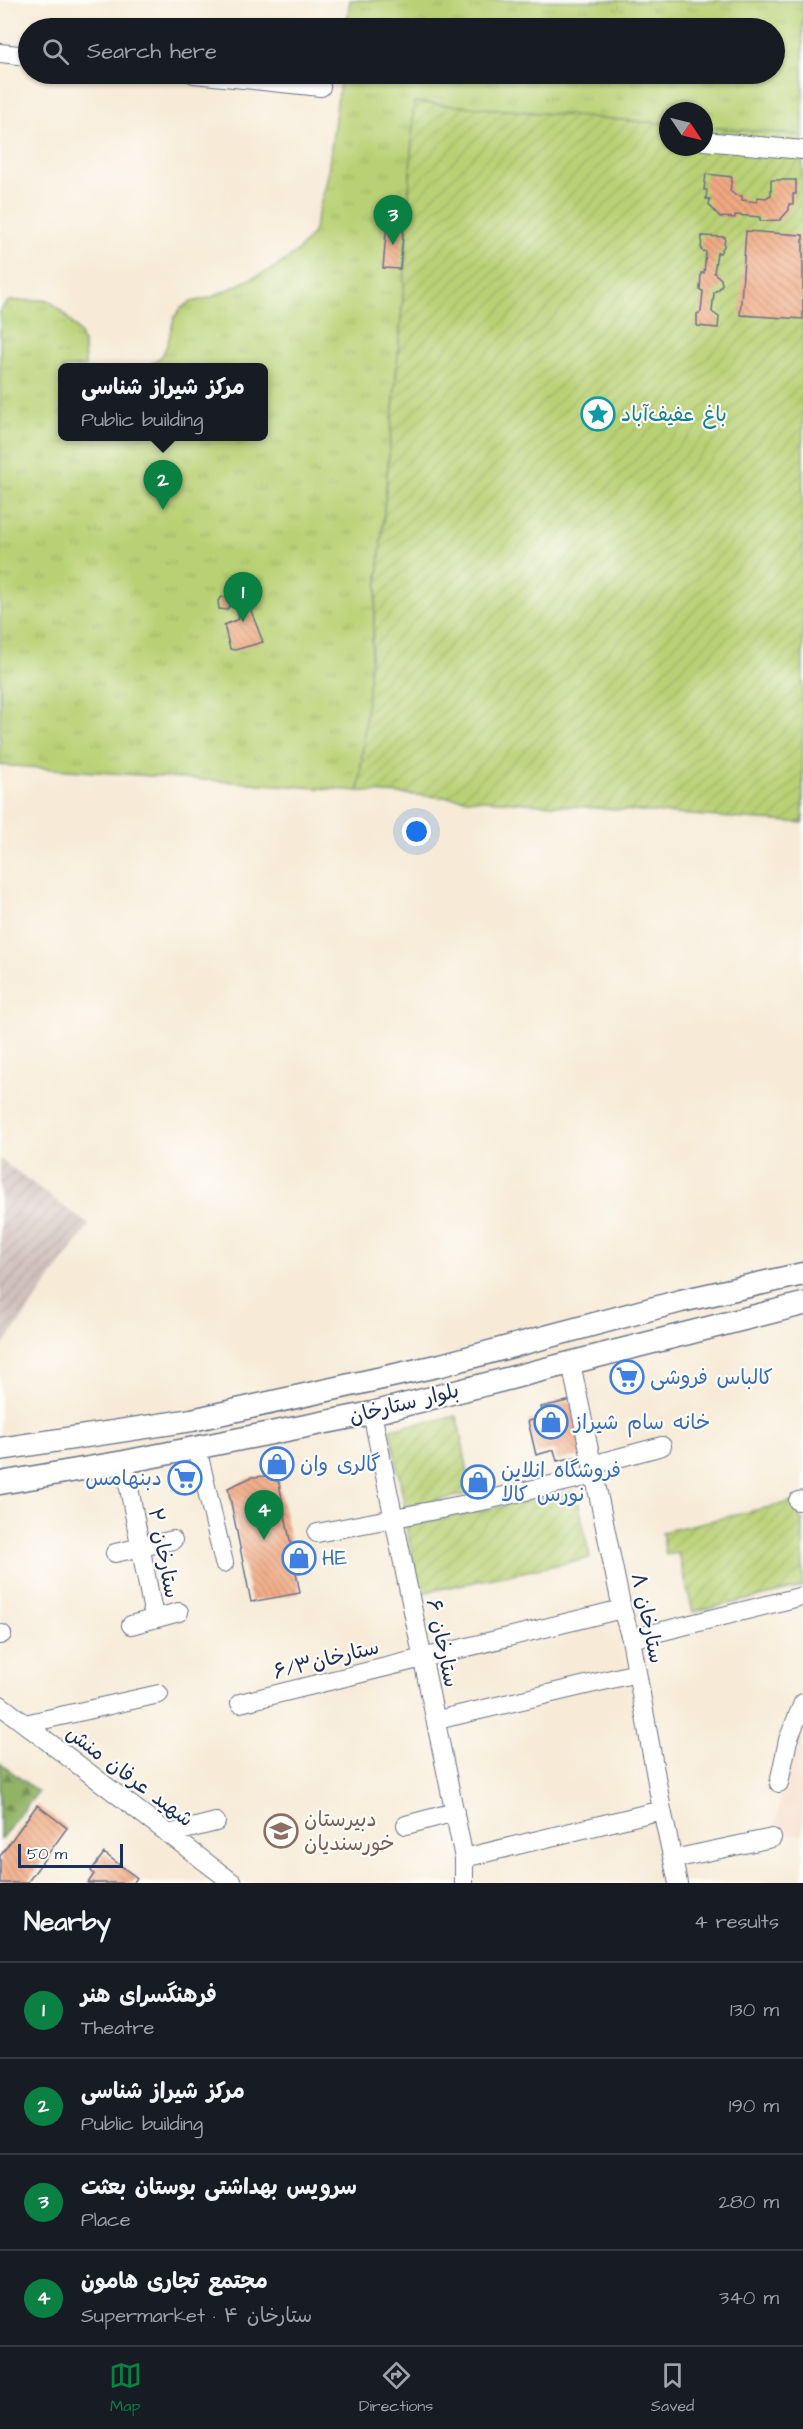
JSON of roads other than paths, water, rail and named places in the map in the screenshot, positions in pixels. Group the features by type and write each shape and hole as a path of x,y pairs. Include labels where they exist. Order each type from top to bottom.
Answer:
{"main road":[{"name":"بلوار ستارخان","path":"0,1449 192,1420 441,1365 681,1301 803,1274"},
{"name":"بلوار ستارخان","path":"0,1482 124,1462 372,1413 802,1310"}],"street":[{"path":"0,53 18,55"},
{"path":"292,84 321,87"},
{"path":"713,142 803,150"},
{"name":"ستارخان ۸","path":"572,1364 622,1609 631,1639 662,1810 678,1883"},
{"name":"ستارخان ۶","path":"372,1413 465,1858 464,1883"},
{"path":"317,1533 394,1516 487,1500 593,1470 662,1446"},
{"path":"197,1448 224,1563"},
{"name":"۲ ستارخان","path":"124,1462 154,1617"},
{"path":"115,1553 173,1540"},
{"path":"631,1639 803,1596"},
{"name":"ستارخان۶/۳","path":"240,1703 622,1609"},
{"path":"130,1625 178,1612"},
{"path":"437,1720 637,1673"},
{"path":"25,1724 159,1694"},
{"path":"779,1783 788,1740 803,1703"},
{"name":"شهید عرفان منش","path":"0,1705 233,1883"},
{"path":"465,1858 662,1810"},
{"path":"406,1825 454,1812"},
{"path":"168,1834 216,1822"},
{"path":"673,1859 772,1838"}],"place":[{"name":"سرویس بهداشتی بوستان بعثت","path":"393,245"},
{"name":"باغ عفیف‌آباد","path":"598,414"},
{"name":"مرکز شیراز شناسی","path":"163,510"},
{"name":"فرهنگسرای هنر","path":"243,622"},
{"name":"کالباس فروشی","path":"627,1377"},
{"name":"خانه سام شیراز","path":"551,1422"},
{"name":"گالری وان","path":"277,1464"},
{"name":"دبنهامس","path":"185,1478"},
{"name":"فروشگاه انلاین نورس کالا","path":"478,1482"},
{"name":"مجتمع تجاری هامون","path":"264,1540"},
{"name":"HE","path":"299,1558"},
{"name":"دبیرستان خورسندیان","path":"281,1831"}]}
